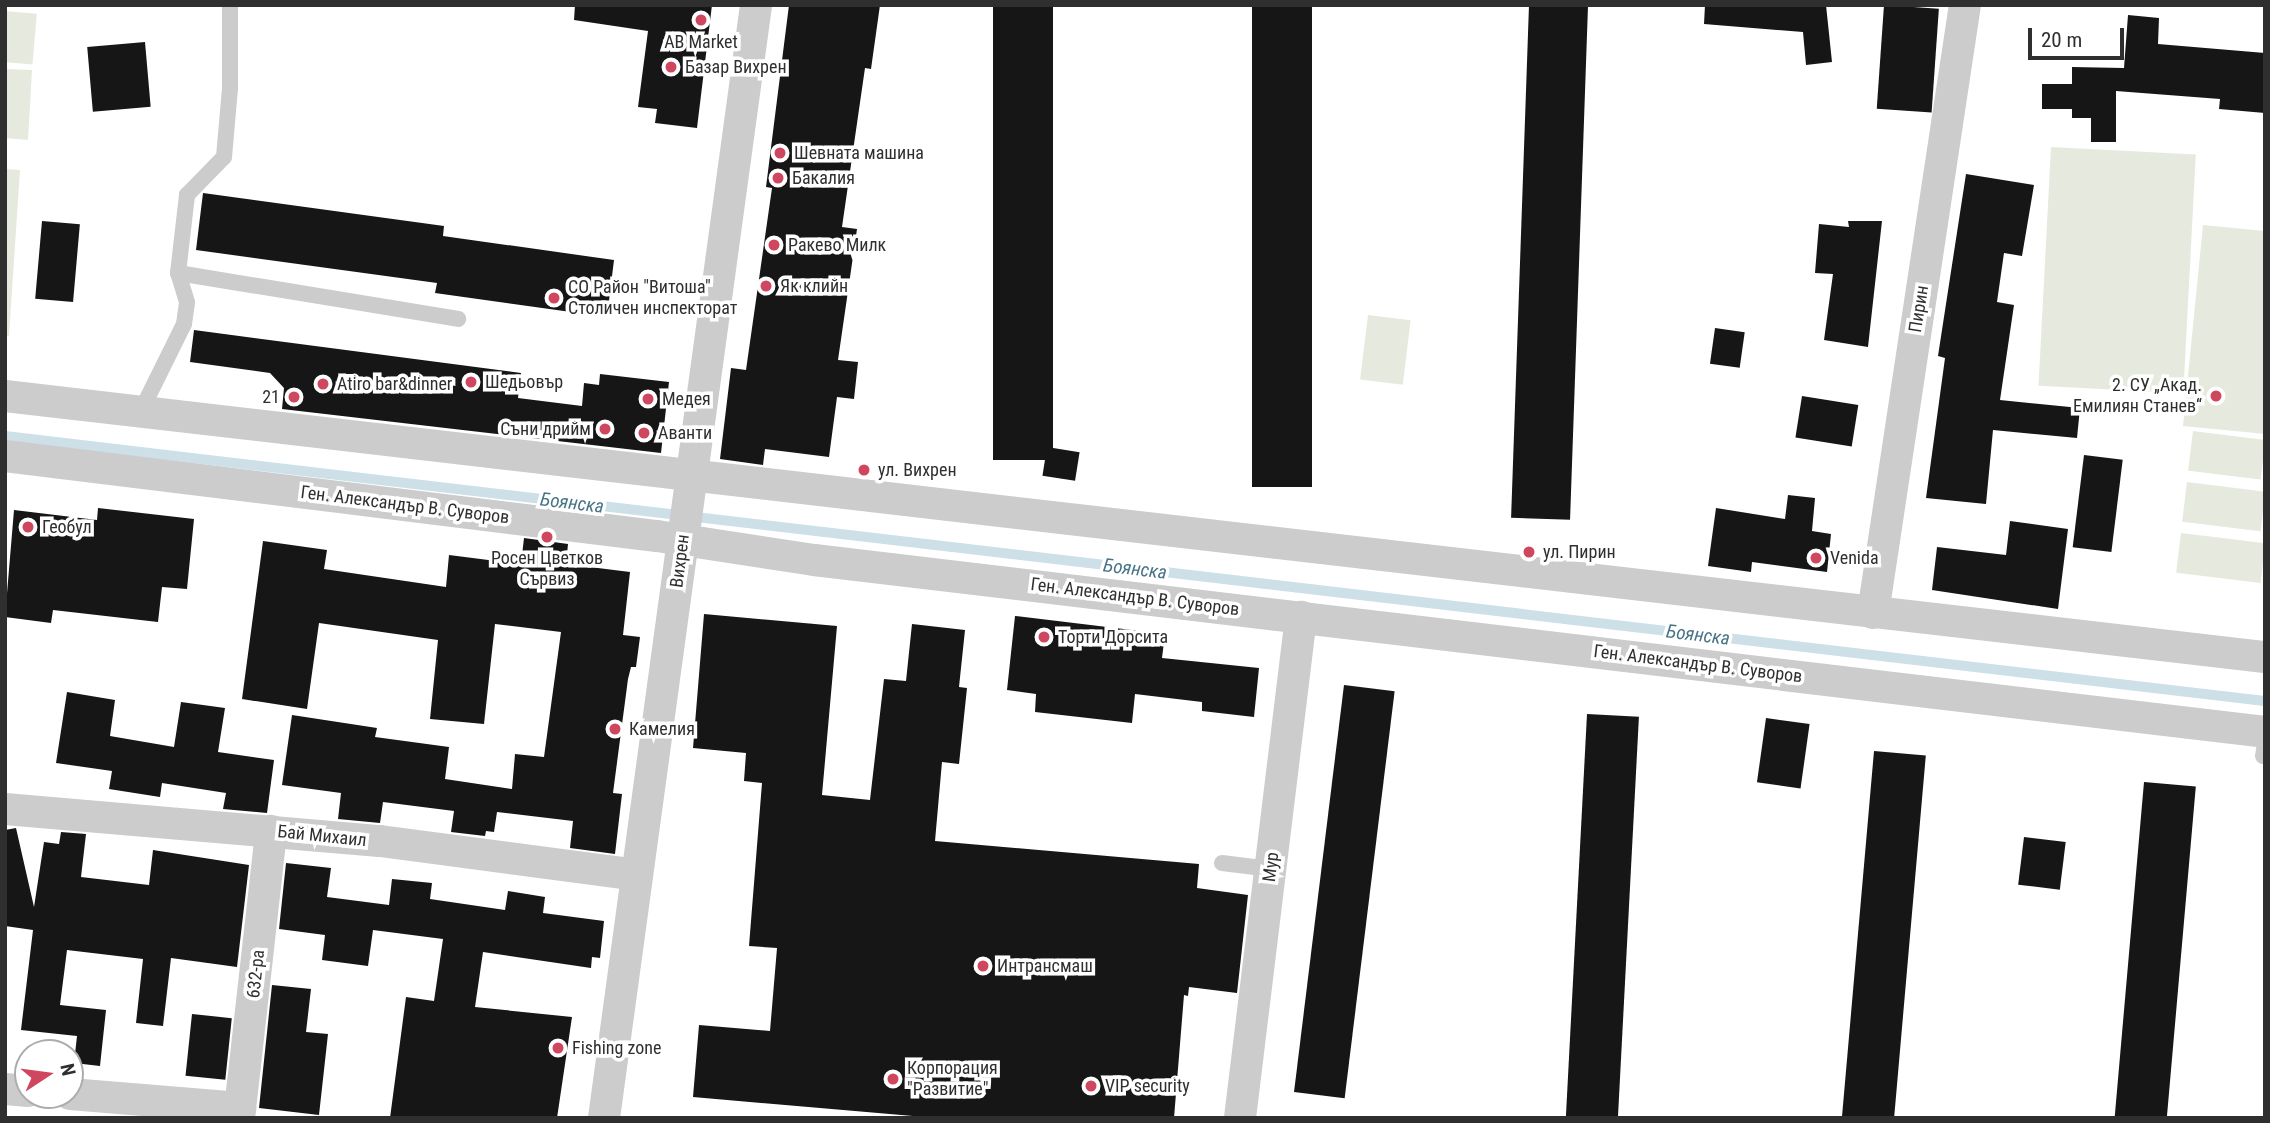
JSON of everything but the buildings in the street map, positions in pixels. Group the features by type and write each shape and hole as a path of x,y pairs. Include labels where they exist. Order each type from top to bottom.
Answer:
{"street":[{"name":"Вихрен","path":"604,1118 683,540 689,472 756,5"},
{"name":"Пирин","path":"1873,613 1965,5"},
{"path":"5,396 689,472 2265,657"},
{"name":"Ген. Александър В. Суворов","path":"5,456 683,540 814,560 1301,617 2264,744"},
{"name":"Мур","path":"1244,1117 1270,869 1301,617"},
{"name":"Бай Михаил","path":"5,809 271,831 637,875"},
{"name":"632-ра","path":"240,1113 271,831"},
{"path":"84,1096 240,1113"}],"lane":[{"path":"141,411 184,324 187,302 177,273 187,195 224,157 230,88 230,5"},
{"path":"177,273 458,319"},
{"path":"1222,863 1270,869"}],"shaded area":[{"path":"5,11 37,14 32,65 5,62"},
{"path":"5,69 32,70 28,140 5,138"},
{"path":"2051,147 2196,155 2183,393 2038,386"},
{"path":"5,169 20,170 9,336 5,335"},
{"path":"2203,225 2265,231 2265,434 2183,426"},
{"path":"1368,315 1411,320 1403,385 1360,380"},
{"path":"2193,431 2265,440 2261,480 2188,471"},
{"path":"2187,482 2265,492 2261,531 2182,522"},
{"path":"2181,533 2265,543 2260,583 2176,573"}],"waterway":[{"name":"Боянска","path":"5,436 2265,701"}],"place":[{"name":"AB Market","path":"701,20"},
{"name":"Базар Вихрен","path":"671,67"},
{"name":"Шевната машина","path":"780,153"},
{"name":"Бакалия","path":"778,178"},
{"name":"Ракево Милк","path":"774,245"},
{"name":"Як клийн","path":"766,286"},
{"name":"СО Район \"Витоша\" Столичен инспекторат","path":"554,298"},
{"name":"Шедьовър","path":"471,382"},
{"name":"Atiro bar&dinner","path":"323,384"},
{"name":"2. СУ „Акад. Емилиян Станев“","path":"2216,396"},
{"name":"21","path":"294,397"},
{"name":"Медея","path":"648,399"},
{"name":"Съни дрийм","path":"605,429"},
{"name":"Аванти","path":"644,433"},
{"name":"ул. Вихрен","path":"864,470"},
{"name":"Геобул","path":"28,527"},
{"name":"Росен Цветков Сървиз","path":"547,537"},
{"name":"ул. Пирин","path":"1529,552"},
{"name":"Venida","path":"1816,558"},
{"name":"Торти Дорсита","path":"1044,637"},
{"name":"Камелия","path":"615,729"},
{"name":"Интрансмаш","path":"983,966"},
{"name":"Fishing zone","path":"558,1048"},
{"name":"Корпорация \"Развитие\"","path":"893,1079"},
{"name":"VIP security","path":"1091,1086"}]}
